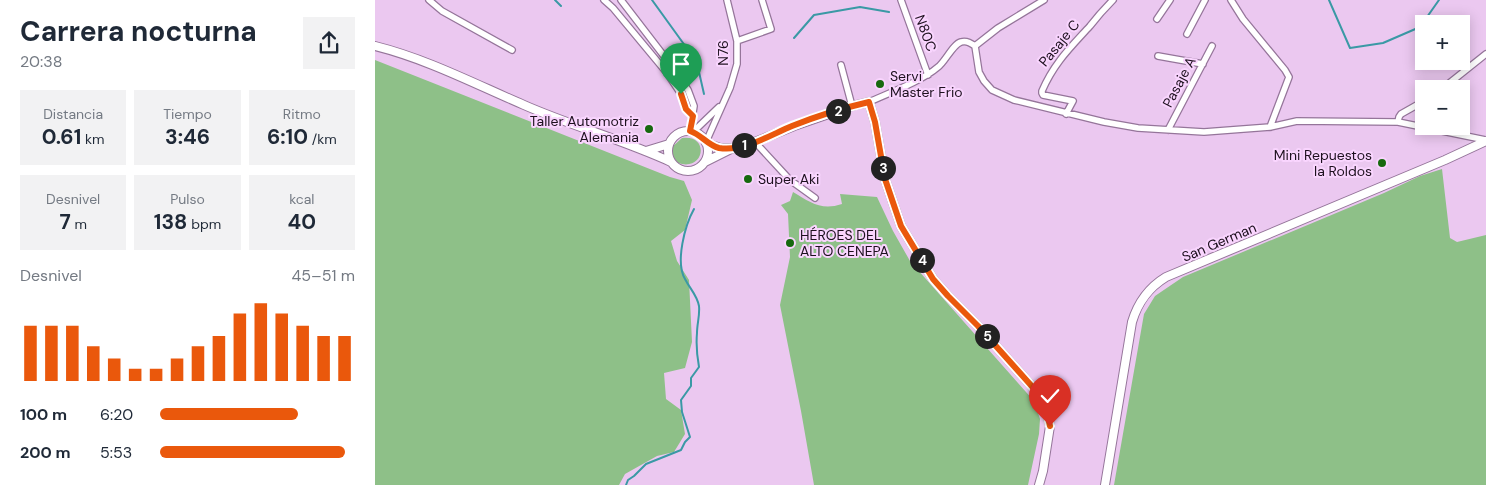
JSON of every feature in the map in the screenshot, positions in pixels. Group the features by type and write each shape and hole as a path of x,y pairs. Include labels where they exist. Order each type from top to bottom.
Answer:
{"main road":[{"path":"375,46 401,54 478,84 525,106 646,151 686,171 698,169 705,162 731,149 852,106 869,102 875,122 885,179 901,226 933,279 1037,392 1046,408 1050,426 1039,485"},
{"path":"671,162 668,153 669,144 681,132 691,132 700,136 706,143 708,150 705,162"},
{"name":"San German","path":"1105,485 1132,322 1135,310 1154,285 1166,278 1486,141"},
{"path":"706,143 720,148 731,149"},
{"path":"646,151 669,144"}],"street":[{"path":"429,0 442,11 512,50"},
{"path":"604,0 613,8 667,73 681,94 686,109 693,116"},
{"path":"613,8 621,0 674,69 692,98 693,116 691,132"},
{"name":"N76","path":"706,143 734,77 737,64 737,41 727,0"},
{"path":"737,41 771,29 762,0"},
{"name":"N80C","path":"901,0 928,75"},
{"path":"975,46 998,28 1044,0"},
{"name":"Pasaje C","path":"1066,114 1073,101 1043,95 1042,91 1049,74 1096,16 1113,0"},
{"path":"1157,20 1171,0"},
{"path":"1187,34 1205,0"},
{"path":"1231,0 1243,20 1289,77 1270,126"},
{"path":"621,19 630,11"},
{"path":"869,102 928,75 939,67 959,42 967,42 975,46"},
{"path":"975,46 979,72 992,90 1014,100 1066,114 1138,128 1204,132 1270,126 1297,121 1398,122 1486,141"},
{"name":"Pasaje A","path":"1168,130 1212,46"},
{"path":"1453,80 1486,54"},
{"path":"1159,56 1203,64"},
{"path":"841,64 852,106"},
{"path":"667,73 674,69"},
{"name":"N76","path":"691,132 722,104"},
{"path":"1398,122 1403,112 1415,106"},
{"path":"755,142 790,180 815,198"}],"green space":[{"path":"375,60 684,181 692,200 685,230 671,241 677,261 689,280 692,342 685,368 664,373 666,399 681,410 685,434 674,452 657,456 625,474 619,485 375,485"},
{"path":"682,138 691,138 697,141 700,147 699,158 694,162 687,164 678,163 671,154 672,147"},
{"path":"1442,169 1450,238 1457,242 1486,235 1486,485 1114,485 1144,314 1155,296 1183,277 1384,193 1420,176"},
{"path":"793,192 822,206 842,204 840,194 877,197 910,261 1034,401 1040,419 1039,434 1028,485 814,485 780,305 790,257 788,214 781,205 790,201"}],"waterway":[{"path":"555,0 561,6"},
{"path":"652,0 691,54 699,72 704,94"},
{"path":"1329,0 1350,48 1383,43 1420,27 1439,0"},
{"path":"794,38 814,15 860,7 889,12"},
{"path":"626,485 628,480 646,464 681,450 690,437 682,412 681,400 691,386 691,378 699,367 697,354 699,306 682,272 681,254 687,224 694,209"}],"place":[{"name":"Servi Master Frio","path":"880,84"},
{"name":"Taller Automotriz Alemania","path":"649,129"},
{"name":"Mini Repuestos la Roldos","path":"1382,163"},
{"name":"Super Aki","path":"748,179"},
{"name":"HÉROES DEL ALTO CENEPA","path":"790,243"}],"route":[{"path":"681,94 686,109 693,116 690,131 700,136 706,143 720,148 731,149 852,106 869,102 875,122 885,179 901,226 933,279 1037,392 1046,408 1050,426"}]}
